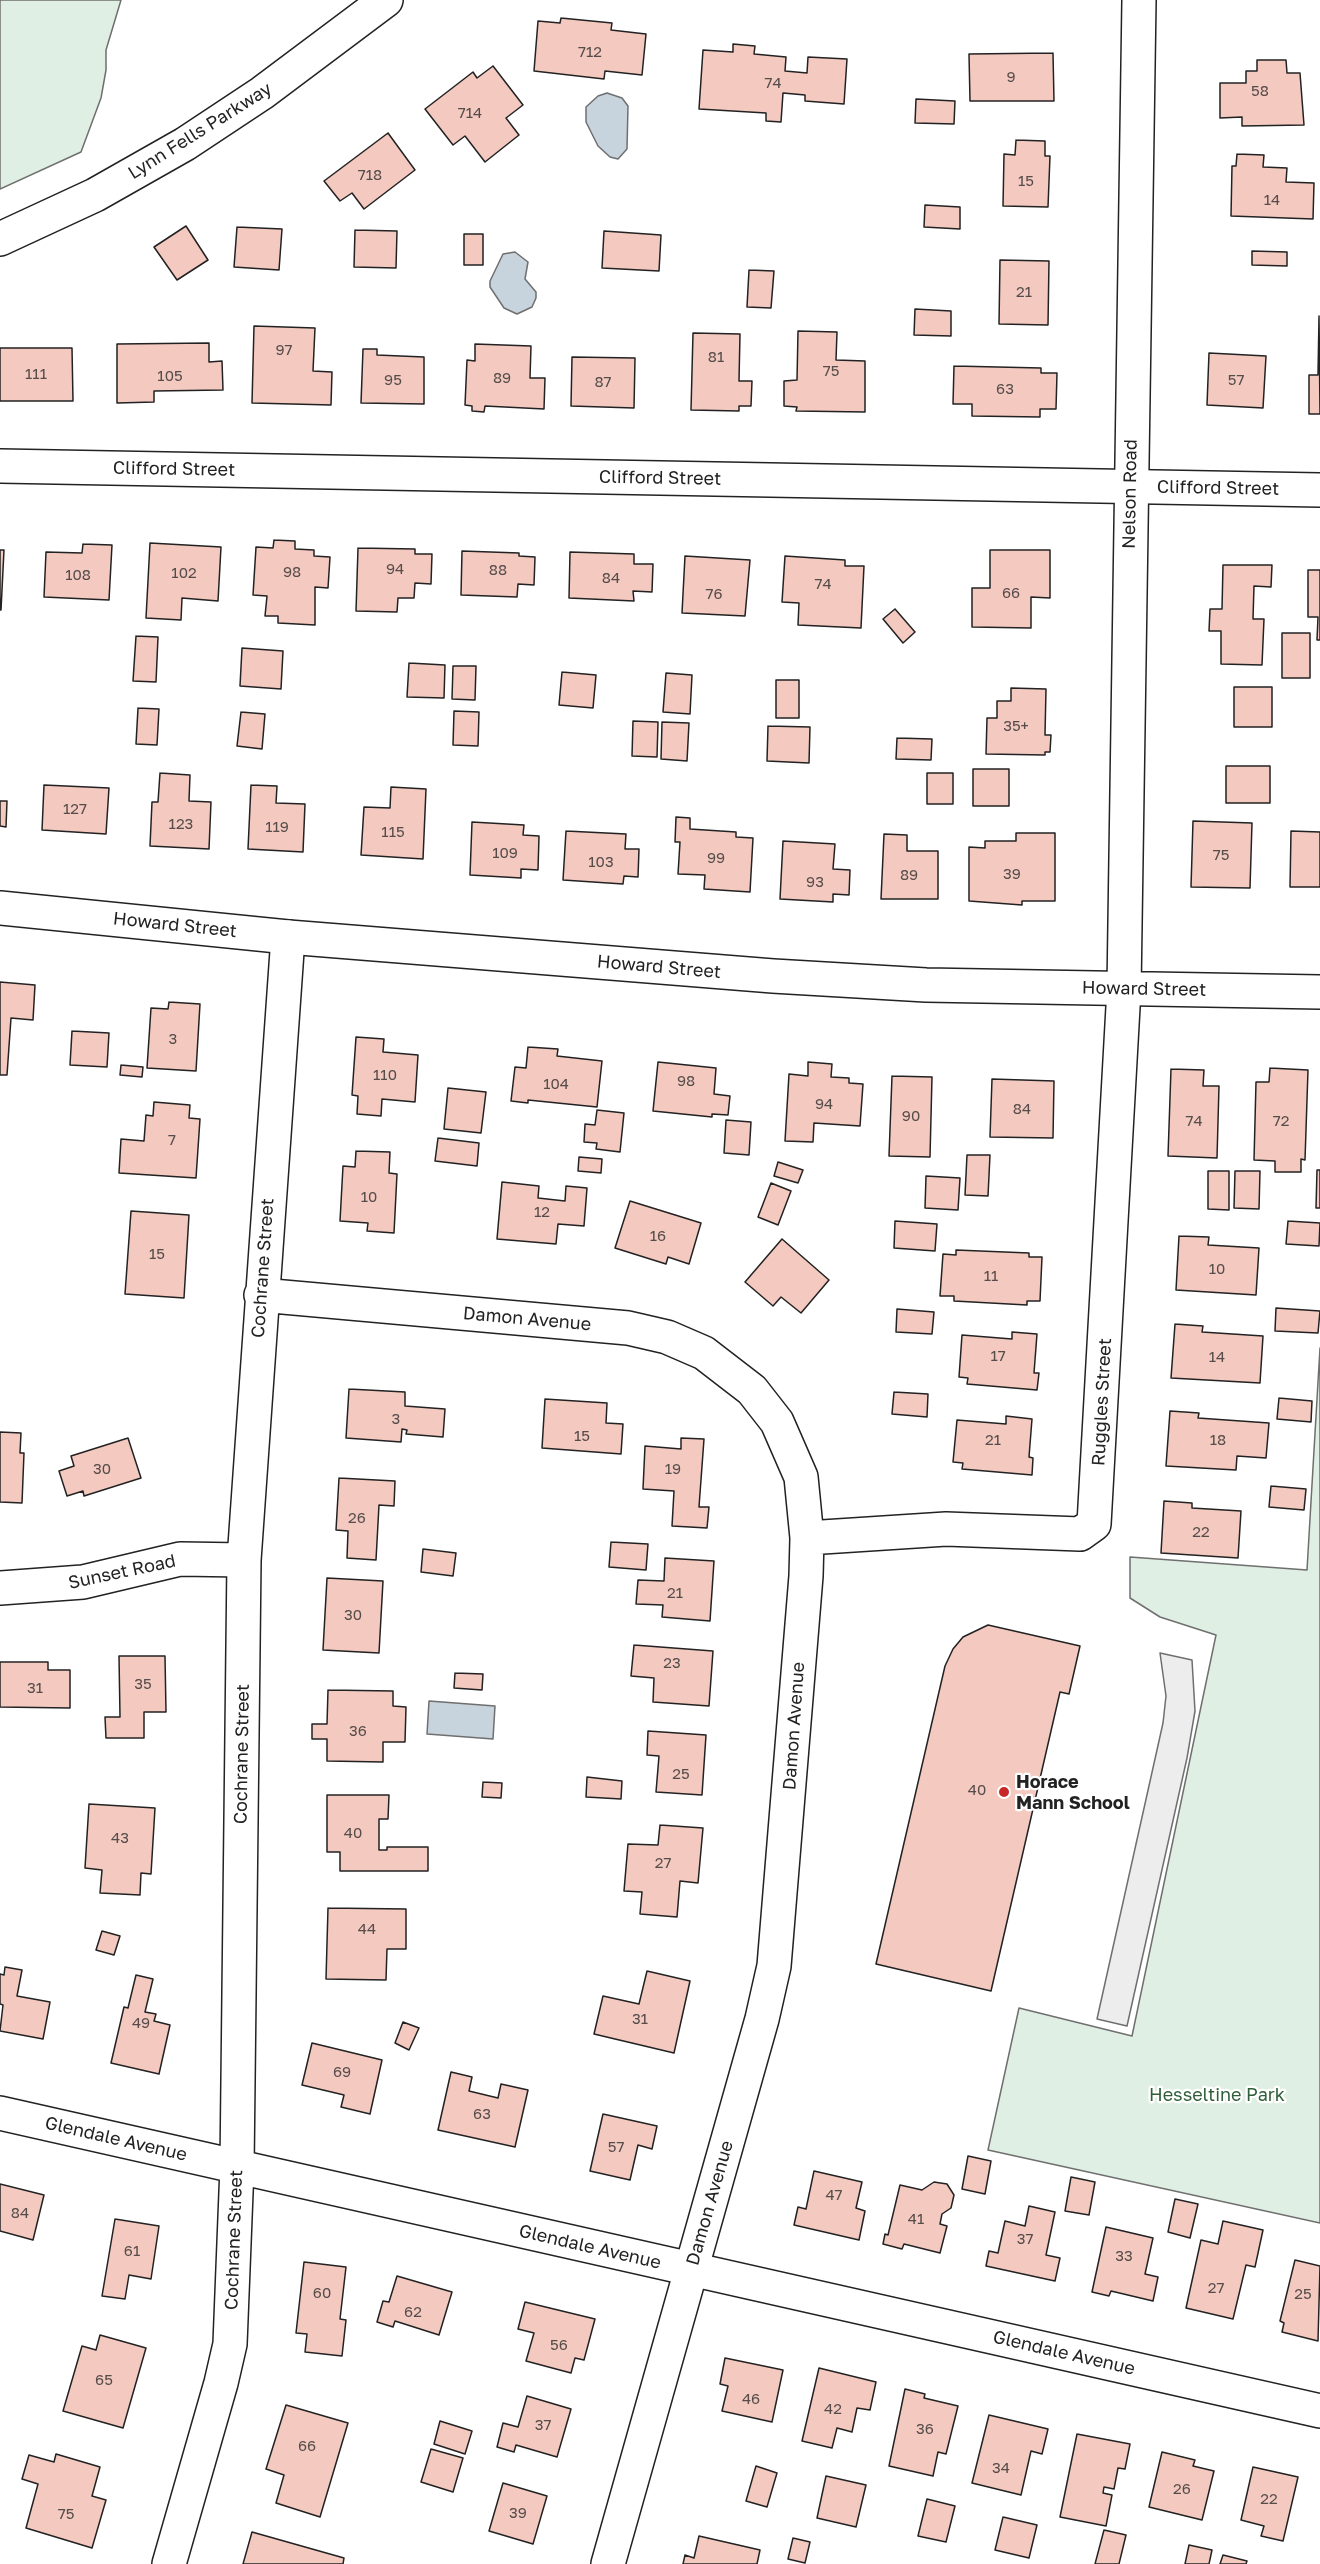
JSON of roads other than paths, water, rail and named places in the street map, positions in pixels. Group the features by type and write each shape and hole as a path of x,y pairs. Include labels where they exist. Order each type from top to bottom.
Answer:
{"street":[{"name":"Lynn Fells Parkway","path":"0,239 95,195 185,144 262,93 386,0"},
{"name":"Nelson Road","path":"1124,989 1139,0"},
{"name":"Clifford Street","path":"0,466 1320,490"},
{"name":"Howard Street","path":"0,908 288,936 796,978 926,985 1320,992"},
{"name":"Cochrane Street","path":"169,2564 228,2357 237,2167 244,1560 288,936"},
{"name":"Ruggles Street","path":"807,1538 946,1529 1080,1534 1094,1524 1124,989"},
{"name":"Damon Avenue","path":"261,1295 628,1328 686,1344 737,1376 752,1390 777,1422 801,1477 807,1538 774,1966 764,2010 608,2564"},
{"name":"Sunset Road","path":"0,1588 83,1582 180,1559 244,1560"},
{"name":"Glendale Avenue","path":"0,2113 1320,2411"}],"place":[{"name":"Horace Mann School","path":"1004,1792"}],"park label":[{"name":"Hesseltine Park","path":"1217,2095"}]}
